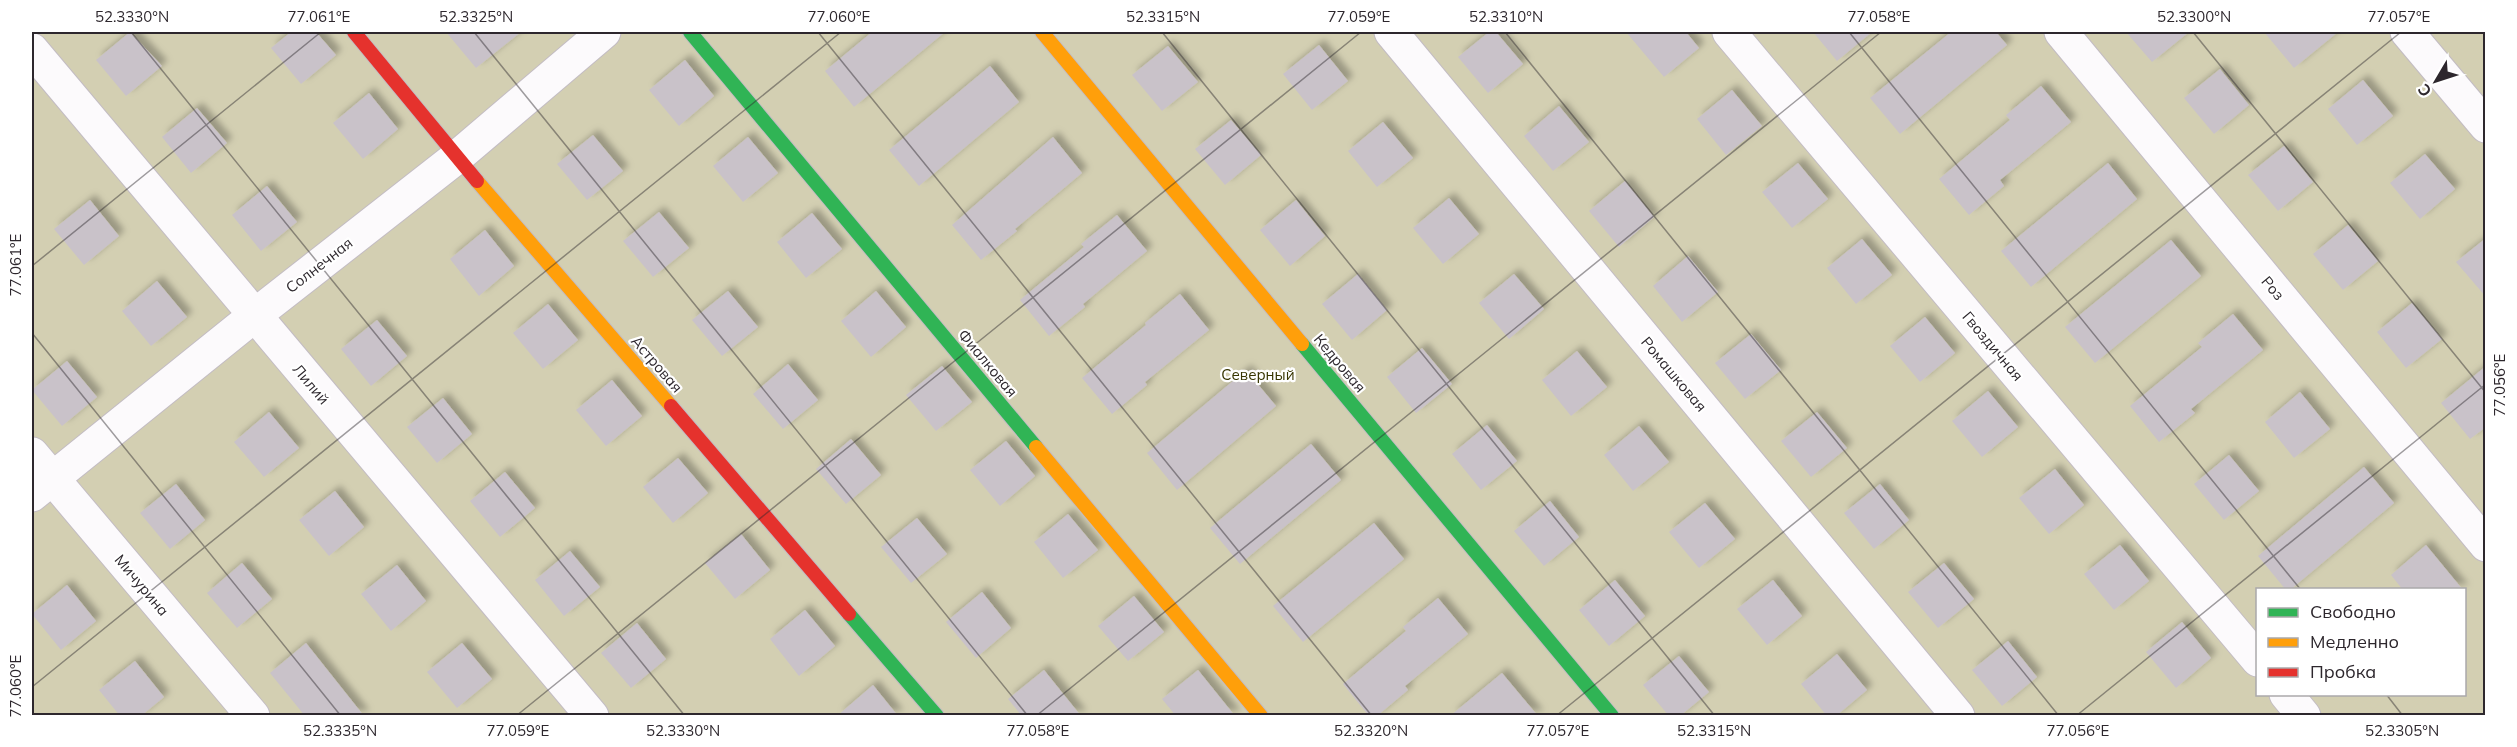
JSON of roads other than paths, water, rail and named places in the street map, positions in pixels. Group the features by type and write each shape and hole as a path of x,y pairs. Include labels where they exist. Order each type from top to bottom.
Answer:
{"street":[{"name":"Астровая","path":"354,32 457,157 937,716"},
{"name":"Солнечная","path":"38,476 254,316 457,157 604,32"},
{"name":"Фиалковая","path":"690,32 1261,716"},
{"name":"Кедровая","path":"1042,32 1612,716"},
{"name":"Ромашковая","path":"1390,32 1958,716"},
{"name":"Гвоздичная","path":"1729,32 2256,658"},
{"name":"Роз","path":"2061,32 2486,544"},
{"path":"2407,32 2486,126"},
{"name":"Лилий","path":"32,50 592,716"},
{"name":"Мичурина","path":"38,476 253,716"},
{"path":"2288,696 2304,716"}],"park label":[{"name":"Северный","path":"1258,374"}]}
